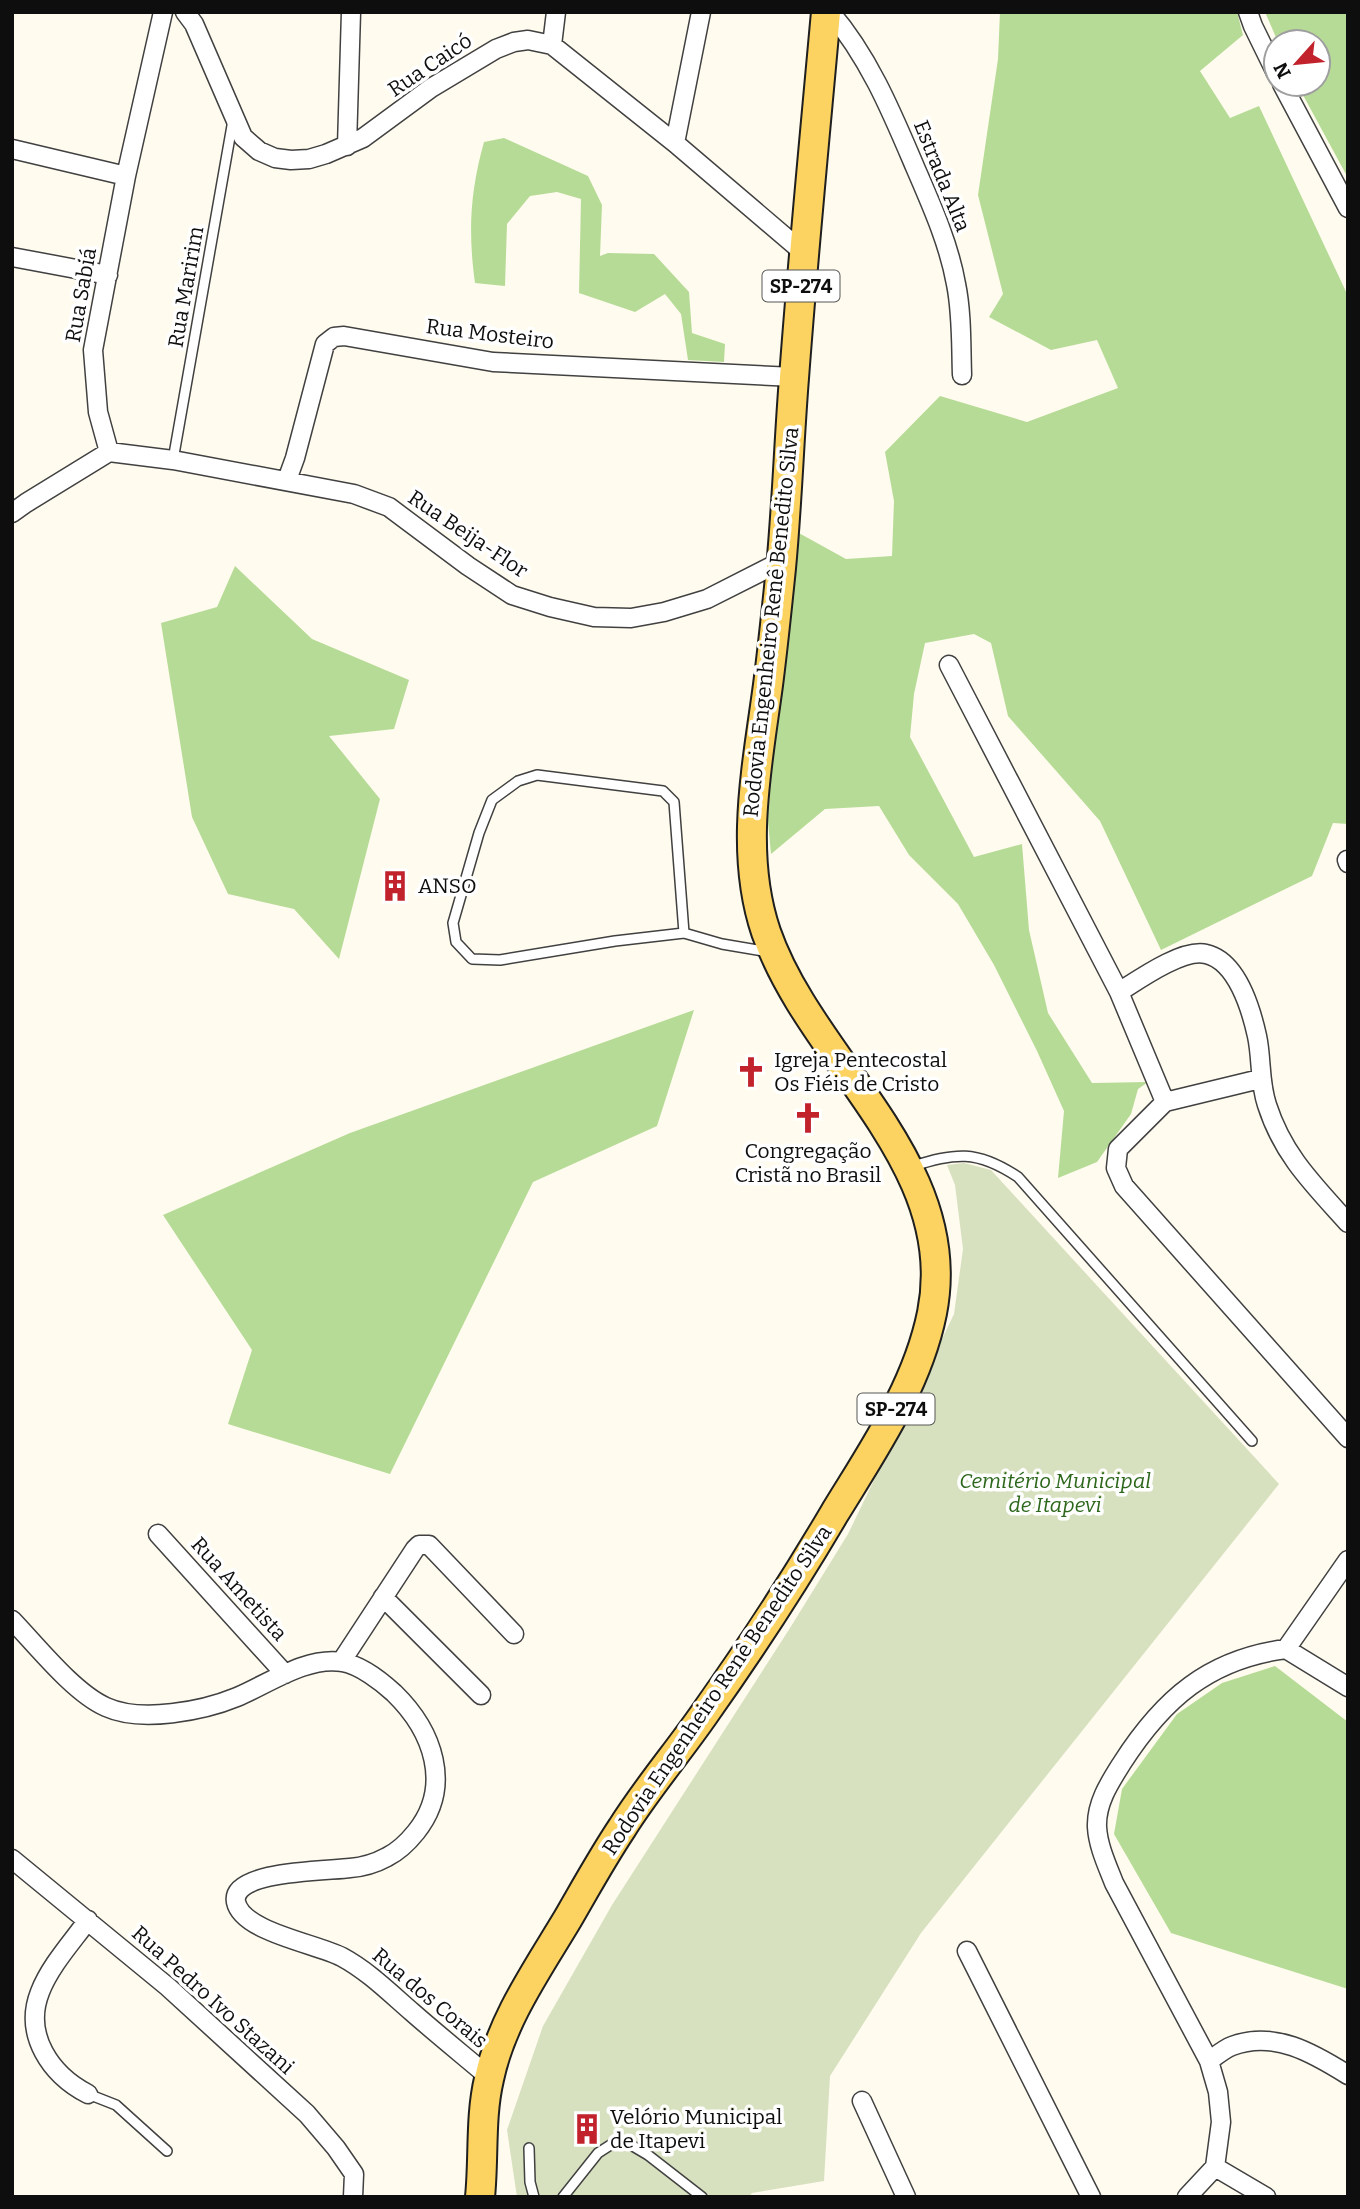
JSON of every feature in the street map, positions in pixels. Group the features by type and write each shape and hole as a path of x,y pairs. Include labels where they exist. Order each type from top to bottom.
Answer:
{"main road":[{"name":"Rodovia Engenheiro Renê Benedito Silva","path":"480,2197 489,2077 507,2026 623,1826 706,1712 790,1588 889,1423 910,1383 925,1343 938,1279 935,1241 924,1203 908,1167 877,1115 808,1016 774,952 754,883 751,829 755,765 768,686 782,561 804,253 828,12"}],"street":[{"name":"Rua Sabiá","path":"109,452 97,412 93,350 126,176 163,12"},
{"name":"Rua Caicó","path":"185,12 204,45 233,119 243,137 259,151 275,158 291,160 309,159 346,146 386,123 430,88 496,49 528,40 552,45"},
{"path":"346,146 351,12"},
{"path":"556,12 552,45 675,143 804,253"},
{"path":"675,143 701,12"},
{"name":"Estrada Alta","path":"828,12 851,39 877,84 910,155 946,245 956,284 962,375"},
{"path":"1248,12 1262,46"},
{"path":"1289,98 1348,208"},
{"path":"12,149 126,176"},
{"path":"12,257 108,275"},
{"name":"Rua Mosteiro","path":"287,480 325,344 334,337 344,336 493,362 794,377"},
{"path":"12,513 109,452 287,480"},
{"name":"Rua Beija-Flor","path":"287,480 354,494 389,507 512,595 594,617 631,618 664,612 707,599 782,561"},
{"path":"949,665 1119,992 1165,1102"},
{"path":"1119,992 1158,967 1183,957 1204,953 1224,963 1238,983 1248,1007 1258,1038 1260,1079 1267,1107 1288,1153 1303,1174 1348,1223"},
{"path":"1260,1079 1165,1102 1118,1149 1116,1168 1124,1186 1348,1438"},
{"name":"Rua Ametista","path":"158,1534 285,1674"},
{"path":"12,1620 79,1689 106,1707 134,1713 163,1714 197,1709 236,1698 310,1665 341,1662 419,1545 429,1545 514,1634"},
{"path":"1286,1649 1348,1560"},
{"path":"383,1597 481,1695"},
{"path":"1187,2197 1215,2167 1221,2122 1217,2092 1209,2061 1114,1883 1102,1852 1097,1827 1100,1806 1110,1782 1130,1750 1160,1711 1185,1689 1226,1663 1258,1653 1286,1649 1348,1687"},
{"name":"Rua dos Corais","path":"341,1662 372,1676 393,1692 424,1732 435,1756 437,1774 435,1796 425,1821 408,1842 389,1857 369,1865 261,1878 244,1884 237,1892 236,1901 240,1910 252,1922 341,1956 372,1976 489,2077"},
{"name":"Rua Pedro Ivo Stazani","path":"12,1859 168,1987 307,2114 337,2148 354,2174 353,2197"},
{"path":"88,1920 53,1968 40,1992 34,2015 44,2056 58,2073 89,2094"},
{"path":"967,1951 1091,2197"},
{"path":"1209,2061 1230,2046 1253,2040 1276,2040 1303,2049 1348,2075"},
{"path":"862,2101 906,2197"},
{"path":"1215,2167 1266,2197"}],"lane":[{"name":"Rua Maririm","path":"173,460 233,119"},
{"path":"684,933 674,802 663,791 537,775 518,780 492,800 479,832 453,923 456,942 472,959 500,960 615,941 684,933 722,944 774,952"},
{"path":"908,1167 939,1158 970,1155 987,1159 1018,1177 1252,1441"},
{"path":"89,2094 117,2105 167,2151"},
{"path":"563,2197 598,2153 612,2144 626,2142 648,2155 702,2197"},
{"path":"528,2148 530,2182 534,2197"}],"green space":[{"path":"1000,12 1237,12 1243,35 1200,71 1230,118 1259,106 1348,296 1348,824 1333,823 1312,876 1161,950 1100,821 1008,716 991,643 974,634 925,643 914,694 910,737 974,857 1022,844 1029,930 1048,1013 1092,1083 1148,1082 1138,1089 1131,1114 1097,1162 1058,1178 1064,1111 994,965 958,904 909,855 879,806 825,809 771,854 767,811 797,532 846,559 892,556 894,501 885,452 940,396 1027,422 1118,388 1097,340 1051,350 989,317 1003,294 978,195 998,59"},
{"path":"1265,12 1348,12 1348,178 1305,98 1332,98 1332,28 1272,28"},
{"path":"504,138 588,176 602,205 600,256 608,253 654,254 689,292 692,333 725,344 724,362 688,360 681,314 665,294 635,312 579,293 581,199 557,192 530,196 507,224 505,286 475,283 471,229 476,178 484,142"},
{"path":"235,566 312,639 409,680 394,729 329,736 380,799 339,959 294,909 228,894 192,817 161,623 217,607"},
{"path":"694,1010 657,1126 533,1182 390,1474 228,1424 252,1350 163,1215 350,1133"},
{"name":"Cemitério Municipal de Itapevi","path":"964,1163 991,1170 1279,1484 921,1933 830,2076 824,2181 752,2193 749,2197 517,2197 507,2130 543,2026 612,1905 848,1534 954,1314 963,1249 955,1185 947,1165"},
{"path":"1275,1666 1348,1722 1348,1989 1171,1933 1114,1834 1122,1789 1177,1714 1222,1683"}],"place":[{"name":"ANSO","path":"395,886"},
{"name":"Igreja Pentecostal Os Fiéis de Cristo","path":"751,1072"},
{"name":"Congregação Cristã no Brasil","path":"808,1118"},
{"name":"Velório Municipal de Itapevi","path":"587,2129"}]}
